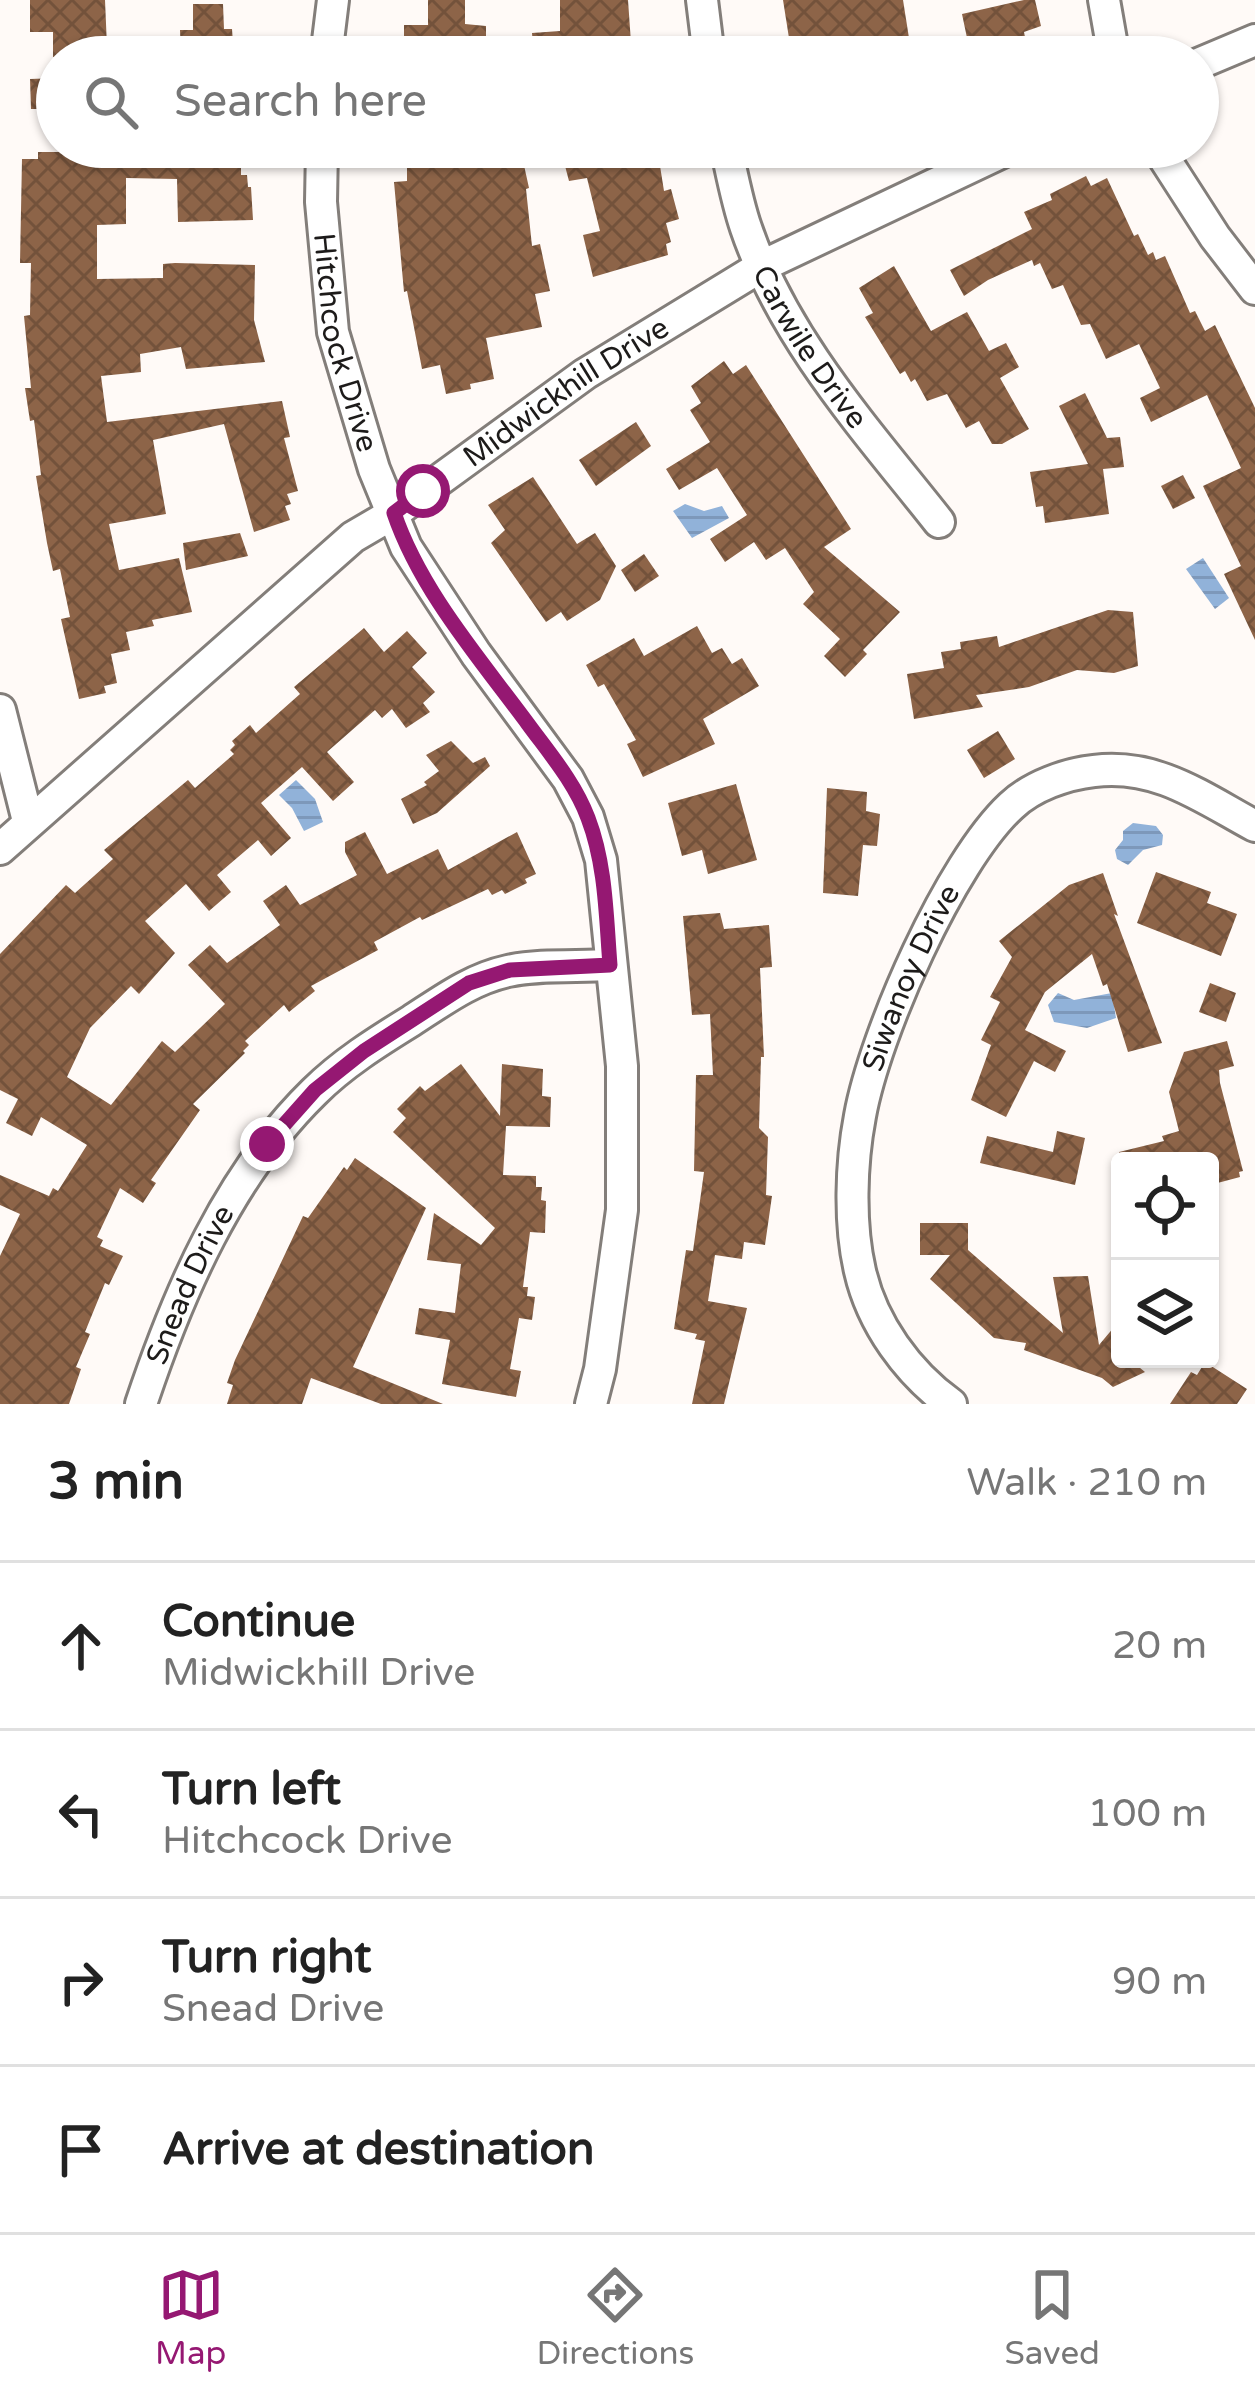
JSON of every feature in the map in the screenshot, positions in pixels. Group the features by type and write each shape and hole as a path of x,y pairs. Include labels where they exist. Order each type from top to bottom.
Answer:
{"street":[{"path":"329,36 333,0"},
{"path":"702,0 706,36"},
{"path":"1104,0 1110,36"},
{"path":"1219,55 1255,40"},
{"name":"Hitchcock Drive","path":"322,168 333,332 374,469 406,547 476,654 568,779 601,860 622,1066 622,1210 591,1404"},
{"name":"Carwile Drive","path":"730,168 744,224 761,266 835,390 939,522"},
{"name":"Midwickhill Drive","path":"0,849 353,537 394,513 585,374 761,266 969,168"},
{"path":"1171,168 1255,289"},
{"path":"0,710 28,821"},
{"name":"Siwanoy Drive","path":"951,1404 923,1384 895,1348 860,1274 854,1234 860,1116 886,1031 931,930 982,836 1015,802 1053,781 1095,771 1138,771 1182,783 1255,826"},
{"name":"Snead Drive","path":"141,1404 218,1221 267,1144 315,1090 364,1051 469,983 510,970 610,965"}],"water":[{"path":"685,504 704,511 722,506 729,518 692,538 673,511"},
{"path":"1203,558 1229,598 1215,609 1186,569"},
{"path":"296,780 315,799 323,822 304,831 279,795"},
{"path":"1133,823 1156,826 1163,835 1162,845 1143,850 1128,865 1117,859 1115,850 1123,831"},
{"path":"1058,993 1074,1000 1112,993 1116,1018 1087,1028 1054,1022 1048,1005"}],"building":[{"path":"30,0 105,0 107,36 30,32"},
{"path":"428,0 465,0 465,24 486,26 486,36 404,36 404,25 428,25"},
{"path":"560,0 628,0 631,36 532,36 560,31"},
{"path":"783,0 903,0 909,36 789,36"},
{"path":"1035,0 1041,26 1024,32 1025,36 967,36 962,14"},
{"path":"193,4 223,4 224,29 232,29 232,36 180,36 180,30 193,30"},
{"path":"30,79 36,79 36,109 31,109"},
{"path":"22,159 36,159 36,168 241,168 241,175 247,175 253,220 178,222 177,179 126,178 126,224 97,225 97,279 163,278 163,264 255,265 254,320 265,362 186,369 181,347 140,354 141,372 101,376 107,422 282,401 290,437 284,438 298,491 287,494 290,520 254,532 224,424 153,440 166,514 109,524 119,570 179,558 192,612 152,620 154,626 126,632 130,650 111,654 117,683 104,686 106,693 79,699 61,619 70,617 60,569 53,571 47,543 36,476 41,475 34,420 30,421 25,388 31,388 24,316 30,315 31,263 20,263"},
{"path":"407,168 525,168 532,246 540,244 550,291 535,294 542,327 486,338 494,379 470,384 471,389 446,394 440,365 422,369 404,292 394,182 407,181"},
{"path":"566,168 660,168 664,191 671,189 679,219 666,223 671,242 666,244 668,255 593,277 583,235 600,231 587,178 569,181"},
{"path":"1086,176 1091,186 1107,178 1148,255 1153,252 1156,260 1165,256 1190,313 1195,311 1205,331 1215,325 1255,408 1255,640 1224,574 1241,566 1203,486 1241,468 1207,395 1151,422 1140,398 1160,388 1139,344 1106,359 1090,324 1081,325 1063,285 1052,289 1040,263 1034,266 1032,260 964,296 950,270 1032,229 1024,212 1052,200 1050,194"},
{"path":"894,266 931,331 967,312 989,351 1006,343 1019,367 1000,378 1029,429 1002,444 992,444 979,421 966,428 947,394 927,401 915,379 911,382 905,371 900,374 865,317 873,313 859,288"},
{"path":"724,361 733,374 746,365 851,529 824,547 900,612 863,650 867,654 845,677 824,656 840,639 803,604 814,592 785,548 766,560 754,542 725,562 710,539 747,515 717,468 679,490 666,469 710,442 690,410 701,403 691,386"},
{"path":"1085,393 1107,438 1120,437 1124,467 1103,469 1109,514 1045,523 1043,506 1036,507 1030,472 1088,464 1059,406"},
{"path":"636,422 651,446 596,486 579,460"},
{"path":"1183,475 1195,498 1173,509 1161,486"},
{"path":"533,477 577,544 595,533 616,566 600,600 567,621 561,612 546,622 491,543 505,530 488,505"},
{"path":"240,533 248,556 186,570 183,543"},
{"path":"644,554 659,576 635,592 621,570"},
{"path":"1108,610 1133,612 1138,666 1114,673 1077,670 1029,687 976,695 983,707 914,719 907,674 944,668 941,652 961,649 960,642 997,636 999,647"},
{"path":"697,626 712,653 722,648 732,664 742,658 759,686 703,719 715,744 643,777 627,744 636,740 604,684 598,687 586,665 634,638 644,656"},
{"path":"364,628 384,652 407,631 427,653 412,667 435,692 423,703 430,712 406,728 392,709 382,718 375,710 327,752 354,782 333,801 302,767 261,803 291,838 271,856 258,840 217,875 231,892 209,911 186,884 145,921 175,953 139,994 131,986 90,1028 67,1077 111,1105 162,1041 175,1052 225,1004 188,965 210,945 227,963 280,925 263,901 286,885 300,905 357,875 345,842 365,832 387,874 438,849 448,870 517,832 536,874 505,894 502,890 492,895 488,889 374,942 378,950 311,986 315,991 289,1012 284,1005 245,1041 249,1045 245,1053 193,1104 200,1110 151,1180 156,1183 143,1203 120,1188 97,1237 103,1240 100,1246 123,1256 109,1285 105,1283 85,1332 90,1334 76,1367 81,1369 69,1404 0,1404 0,1256 20,1214 0,1205 0,1175 49,1196 53,1188 58,1191 87,1145 41,1117 32,1136 6,1123 18,1099 0,1090 0,954 66,885 75,893 113,859 104,850 188,780 195,788 234,754 232,741 250,725 256,733 300,694 294,687"},
{"path":"998,731 1015,759 984,778 967,750"},
{"path":"451,741 473,763 485,757 490,766 437,813 413,824 401,799 427,785 424,782 439,771 426,755"},
{"path":"736,784 757,860 708,874 702,850 682,856 668,803"},
{"path":"827,788 867,792 866,811 880,814 877,846 863,845 858,896 823,893"},
{"path":"1156,872 1211,892 1207,903 1237,914 1221,956 1137,923"},
{"path":"1103,873 1162,1043 1128,1052 1107,984 1103,986 1092,954 1045,992 1025,1030 1066,1051 1055,1072 1034,1061 1006,1117 971,1100 991,1045 981,1040 1000,1002 990,997 1012,957 999,941 1069,885"},
{"path":"720,913 724,929 769,925 772,967 760,968 764,1057 759,1128 768,1137 766,1195 772,1196 765,1245 744,1242 742,1259 715,1255 708,1301 747,1308 724,1404 692,1404 705,1341 695,1339 697,1334 674,1329 686,1250 693,1251 704,1172 694,1171 696,1075 713,1075 710,1014 692,1015 683,916"},
{"path":"1210,983 1236,993 1226,1022 1199,1012"},
{"path":"1227,1041 1234,1066 1219,1070 1220,1083 1243,1171 1240,1177 1219,1183 1219,1152 1119,1152 1164,1141 1162,1136 1179,1131 1169,1092 1184,1052"},
{"path":"461,1064 500,1116 502,1064 543,1069 542,1096 551,1097 550,1127 506,1126 503,1175 536,1176 536,1187 542,1187 541,1200 546,1201 545,1233 530,1232 523,1287 528,1287 527,1296 535,1297 532,1320 519,1318 510,1369 521,1371 516,1397 442,1384 450,1340 415,1334 419,1308 455,1313 461,1264 427,1260 434,1213 481,1245 495,1228 393,1132 406,1118 397,1109 420,1086 425,1091"},
{"path":"1057,1131 1085,1138 1075,1185 980,1163 987,1136 1053,1152"},
{"path":"355,1158 426,1208 353,1367 443,1404 381,1404 311,1378 302,1404 227,1404 233,1385 227,1383 235,1360 303,1216 308,1218"},
{"path":"920,1223 968,1223 968,1250 1063,1333 1053,1277 1088,1276 1099,1345 1111,1331 1111,1368 1145,1372 1113,1387 1102,1378 1024,1350 1026,1343 994,1338 930,1279 950,1255 920,1255"},
{"path":"1201,1368 1214,1368 1247,1389 1237,1404 1170,1404 1191,1372 1197,1375"}],"route":[{"path":"267,1144 315,1090 364,1051 469,983 510,970 610,965 601,860 587,817 568,779 476,654 406,547 394,513 423,491"}]}
